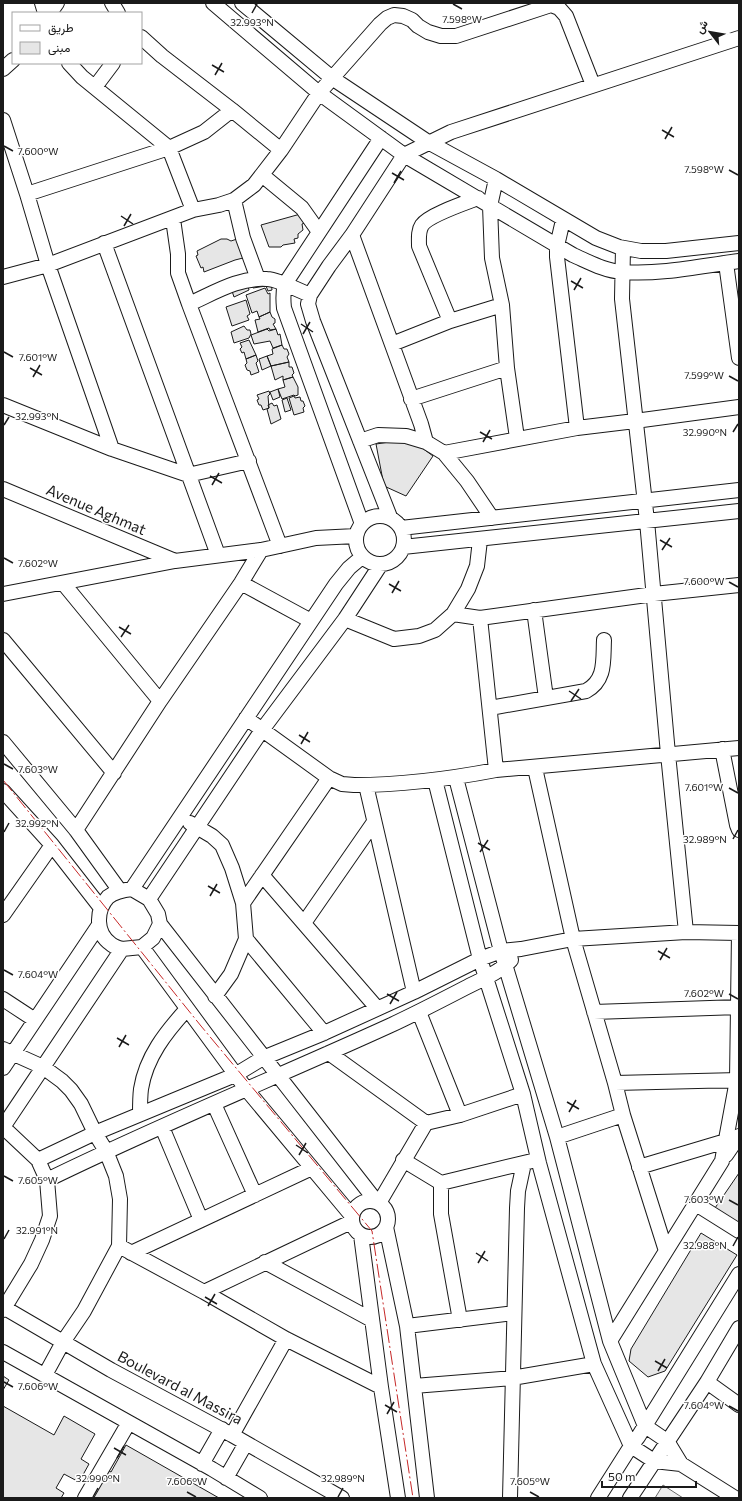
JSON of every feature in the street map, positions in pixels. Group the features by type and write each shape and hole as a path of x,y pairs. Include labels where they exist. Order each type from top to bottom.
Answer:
{"street":[{"path":"51,12 57,3"},
{"path":"112,3 117,12"},
{"path":"213,3 319,93 381,138 404,154 557,246 598,266 621,272 686,269 733,262 739,358"},
{"path":"242,3 332,78 428,142 496,179 563,220 596,238 623,248 641,251 666,251 739,243"},
{"path":"3,277 48,265 193,210 219,205 234,200 254,185 262,175 281,150 319,93 380,24 394,15 399,14 408,18 424,30 433,34 441,36 456,36 469,33 547,6 562,6 593,85"},
{"path":"142,38 162,56 281,150"},
{"path":"381,138 285,284 283,291 284,308 359,530 357,548 362,557 371,563 382,564 389,563 396,558 403,548 404,536 401,528 390,517 309,310 308,304 310,295 352,235 404,154 428,142 458,130 739,38"},
{"path":"3,69 12,61"},
{"path":"70,64 82,77 169,148 193,210"},
{"path":"95,87 112,64"},
{"path":"28,194 169,148 204,132 232,110"},
{"path":"3,120 28,194 48,265 112,449"},
{"path":"262,175 302,208 319,232"},
{"path":"496,179 490,206 492,258 502,305 507,368 517,438"},
{"path":"450,321 420,246 419,234 422,225 430,217 478,198"},
{"path":"234,200 243,238 258,279"},
{"path":"172,219 178,254 178,273 280,546"},
{"path":"563,220 557,246 558,271 577,428"},
{"path":"352,235 421,424 426,442"},
{"path":"104,243 218,555"},
{"path":"623,248 621,272 622,299 647,521 686,932"},
{"path":"189,304 233,284 258,279 268,279 285,284 310,295"},
{"path":"392,344 450,321 502,305"},
{"path":"411,399 507,368"},
{"path":"3,405 112,449 188,476 249,461"},
{"path":"444,452 577,428 739,407"},
{"path":"360,441 378,435 406,436 426,442 444,452 467,481 492,518"},
{"name":"Avenue Aghmat","path":"3,490 175,561"},
{"path":"401,528 739,490"},
{"path":"403,548 739,510"},
{"path":"3,594 175,561 261,550 359,530 365,521 374,516 390,517"},
{"path":"345,619 394,639 419,636 435,630 453,614 468,589 477,566 480,540"},
{"path":"76,830 160,701 241,583 261,550"},
{"path":"160,924 153,938 142,947 122,949 110,944 103,936 98,918 101,908 109,897 126,890 180,818 336,584 349,568 362,557"},
{"path":"149,899 198,828 262,730 345,619 382,564"},
{"path":"63,583 160,701"},
{"path":"241,583 311,621"},
{"path":"453,614 480,618 654,594 739,585"},
{"path":"534,610 546,698"},
{"path":"480,618 496,770"},
{"path":"3,640 114,772"},
{"path":"490,708 586,691 592,688 598,682 602,670 604,640"},
{"path":"246,718 329,778 342,784 366,785 435,780 456,778 496,770 535,768 739,748"},
{"path":"3,742 126,890 149,899 158,914 160,924 263,1058 377,1202 386,1210 388,1222 386,1227 378,1235 373,1237 361,1235 357,1232 352,1219 235,1075 142,947"},
{"path":"722,749 739,833"},
{"path":"535,768 572,940 639,1167 666,1251"},
{"path":"243,904 329,778"},
{"path":"456,778 501,951 557,1137 610,1342 645,1426 667,1441 681,1464"},
{"path":"435,780 485,978 523,1094 531,1161 594,1364 631,1446 654,1461 681,1464 735,1498"},
{"path":"366,785 414,992"},
{"path":"4,793 52,845 101,908"},
{"path":"180,818 212,836 222,845 232,868 243,904 246,939 231,974 215,996"},
{"path":"304,923 374,822"},
{"path":"3,915 52,845"},
{"path":"262,875 377,1008"},
{"path":"3,1068 8,1051 35,1020 99,925"},
{"path":"38,1160 95,1133 235,1075 263,1058 324,1033 414,992 480,959 501,951 572,940 686,932 739,933 738,1080 732,1139 722,1161 610,1342"},
{"path":"246,939 324,1033"},
{"path":"3,1309 31,1264 42,1240 50,1216 47,1180 38,1160 3,1127 122,949"},
{"path":"47,1180 106,1151 247,1090 419,1012 485,978 506,965 521,949"},
{"path":"3,999 35,1020"},
{"path":"594,1012 738,1007"},
{"path":"140,1114 141,1089 146,1069 168,1030 187,1009"},
{"path":"419,1012 460,1115"},
{"path":"8,1051 43,1067 62,1081 71,1090 81,1104 95,1133 106,1151 116,1176 120,1199 119,1246 84,1311 62,1342 45,1375"},
{"path":"329,1053 426,1123"},
{"path":"615,1083 738,1080"},
{"path":"377,1202 426,1123 460,1115 523,1094"},
{"path":"214,1104 255,1195"},
{"path":"557,1137 623,1114"},
{"path":"162,1127 201,1220"},
{"path":"639,1167 732,1139"},
{"path":"403,1160 441,1183 531,1161"},
{"path":"510,1498 518,1191 531,1161"},
{"path":"131,1253 312,1168"},
{"path":"441,1183 441,1214 460,1320"},
{"path":"204,1292 352,1219 357,1206 362,1202 367,1200 377,1202"},
{"path":"696,1204 739,1231"},
{"path":"386,1227 406,1326 427,1498"},
{"path":"361,1235 381,1388 398,1498"},
{"path":"119,1246 286,1339 381,1388"},
{"path":"265,1262 372,1320"},
{"path":"598,1498 645,1426 739,1274"},
{"name":"Boulevard al Massira","path":"3,1309 111,1370 227,1432 342,1498"},
{"path":"406,1326 514,1313"},
{"path":"630,1498 707,1382 739,1328"},
{"path":"202,1464 227,1432 286,1339"},
{"path":"3,1352 260,1498"},
{"path":"414,1386 512,1378 594,1364"},
{"path":"707,1382 739,1405"},
{"path":"84,1498 128,1424"},
{"path":"226,1478 246,1443"}],"shaded area":[{"path":"663,1485 683,1498 655,1498"}],"building":[{"path":"304,213 307,222 302,224 303,230 298,234 298,238 294,239 295,243 283,245 281,247 269,247 261,225"},
{"path":"240,238 247,257 204,272 203,267 201,268 196,256 198,255 197,251 221,239 231,241"},
{"path":"249,280 271,281 272,290 268,291 266,286 253,288"},
{"path":"247,283 249,290 234,297 232,291"},
{"path":"265,288 268,294 270,293 270,312 259,317 257,311 252,313 246,295"},
{"path":"246,300 250,314 247,316 249,320 232,326 226,307"},
{"path":"270,312 272,317 275,319 275,323 273,324 276,329 270,330 269,328 258,332 255,320 260,319 259,317"},
{"path":"244,326 247,330 250,330 251,334 249,338 234,343 231,332"},
{"path":"267,329 269,331 276,329 278,335 280,334 282,345 273,348 270,341 254,344 251,335"},
{"path":"249,340 256,355 246,359 244,352 242,353 240,349 242,347 240,343"},
{"path":"282,345 284,349 287,349 289,354 287,357 289,362 271,366 267,356 273,354 272,349"},
{"path":"256,355 258,361 256,363 259,372 251,375 250,371 247,370 245,365 247,363 246,359"},
{"path":"267,356 271,366 262,370 259,359"},
{"path":"289,362 289,367 292,367 294,373 292,375 293,377 283,380 283,376 275,380 271,366"},
{"path":"293,377 298,387 298,395 282,399 278,389 285,387 283,380"},
{"path":"278,389 280,397 273,400 270,392"},
{"path":"269,391 269,408 263,410 257,400 259,399 257,395"},
{"path":"294,396 295,398 300,397 305,406 303,408 304,412 294,415 289,398"},
{"path":"287,398 291,410 285,412 282,400"},
{"path":"272,403 274,406 277,405 281,419 271,424 267,409 269,408 268,405"},
{"path":"410,439 433,456 406,496 384,486 376,444"},
{"path":"739,1173 739,1223 715,1208"},
{"path":"701,1233 737,1255 665,1371 648,1377 629,1361 631,1349"},
{"path":"3,1376 9,1380 3,1390"},
{"path":"3,1406 54,1435 64,1416 95,1434 81,1459 89,1464 79,1482 64,1474 56,1488 64,1493 61,1498 3,1498"},
{"path":"126,1445 219,1498 87,1498 104,1468 111,1472"}],"power":[{"path":"3,780 201,1026 372,1231 413,1498"}]}
